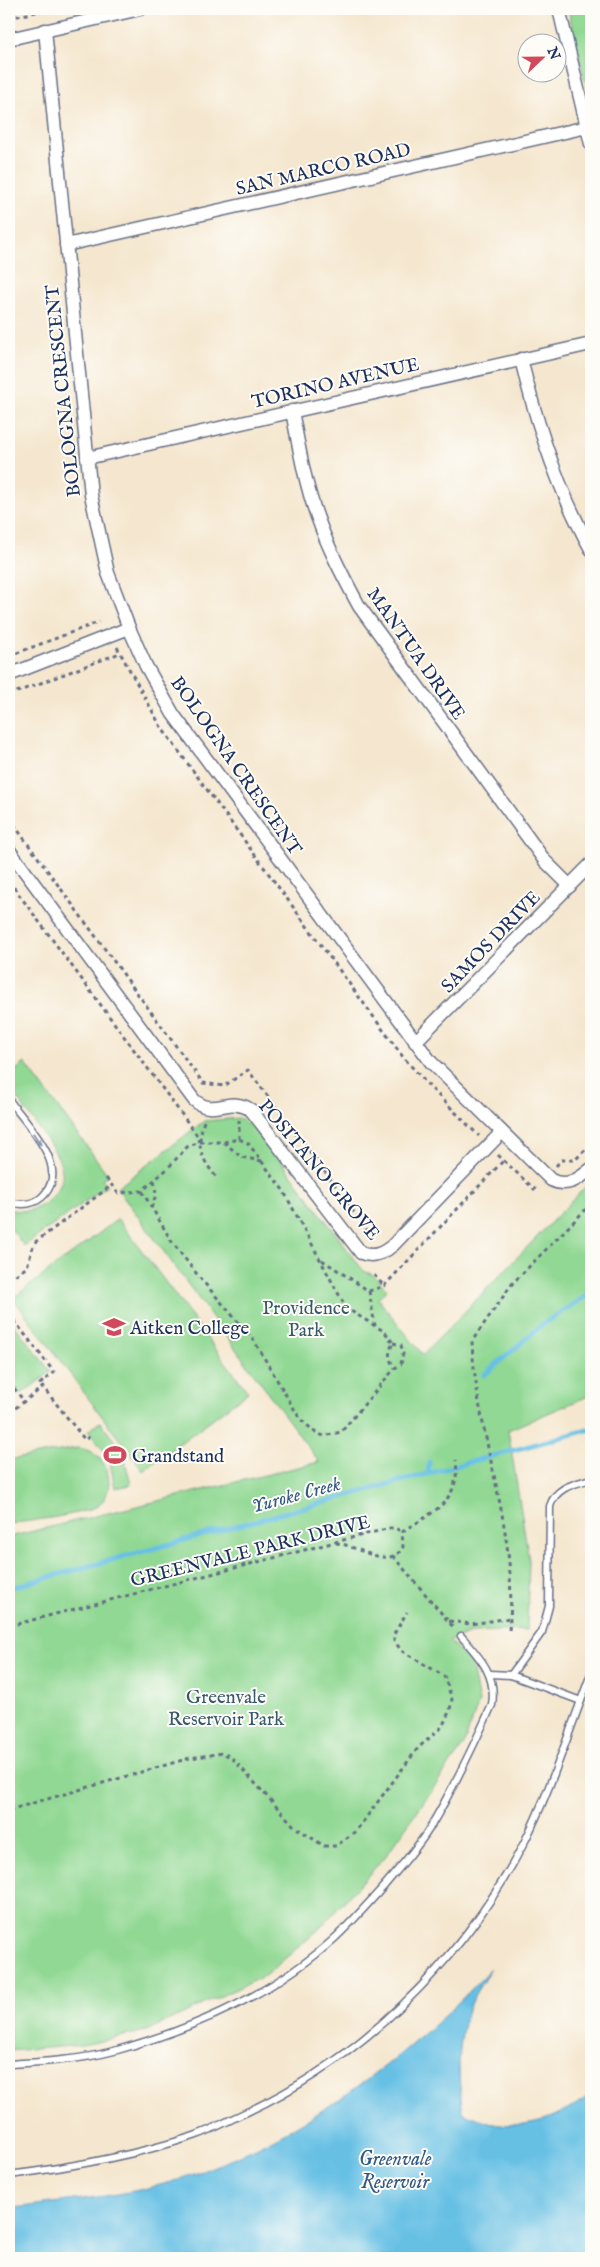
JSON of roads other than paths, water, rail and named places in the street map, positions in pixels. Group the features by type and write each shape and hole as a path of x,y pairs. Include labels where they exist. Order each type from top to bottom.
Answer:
{"street":[{"path":"9,39 140,9"},
{"path":"559,9 591,144"},
{"name":"BOLOGNA CRESCENT","path":"45,30 91,495 108,573 146,666 173,714 415,1042 440,1072 551,1180 558,1184 567,1184 581,1178 591,1169"},
{"name":"SAN MARCO ROAD","path":"66,245 587,127"},
{"name":"TORINO AVENUE","path":"87,458 591,344"},
{"path":"521,359 531,400 559,483 591,549"},
{"name":"MANTUA DRIVE","path":"292,411 303,466 318,519 335,560 359,606 545,862 570,886"},
{"path":"9,675 129,628"},
{"name":"POSITANO GROVE","path":"9,850 194,1100 207,1108 235,1104 251,1110 361,1253 367,1256 378,1254 394,1245 501,1133"},
{"name":"SAMOS DRIVE","path":"415,1042 591,864"}],"lane":[{"path":"9,1100 48,1154 53,1172 49,1188 38,1200 26,1204 9,1202"},
{"path":"511,1675 542,1632 549,1606 550,1506 553,1498 567,1486 591,1479"},
{"path":"9,2064 53,2061 112,2051 167,2034 210,2017 271,1985 334,1939 364,1908 428,1830 456,1779 492,1704 494,1695 490,1674 485,1664 461,1636"},
{"path":"490,1674 511,1675 581,1701"},
{"path":"9,2175 75,2166 133,2155 197,2135 261,2106 314,2076 353,2048 406,2003 466,1932 523,1844 548,1790 591,1674"}],"water":[{"name":"Greenvale Reservoir","path":"491,1969 471,2002 463,2028 459,2071 463,2112 496,2124 513,2125 529,2123 561,2113 591,2094 591,2258 9,2258 9,2209 117,2194 160,2185 224,2162 267,2142 308,2119 387,2065 458,2003"}],"waterway":[{"path":"484,1375 543,1324 591,1293"},
{"name":"Yuroke Creek","path":"9,1588 591,1429"},
{"path":"428,1474 429,1462"}],"place":[{"name":"Aitken College","path":"114,1327"},
{"name":"Grandstand","path":"115,1455"}],"park label":[{"name":"Providence Park","path":"306,1318"},
{"name":"Greenvale Reservoir Park","path":"226,1707"}]}
